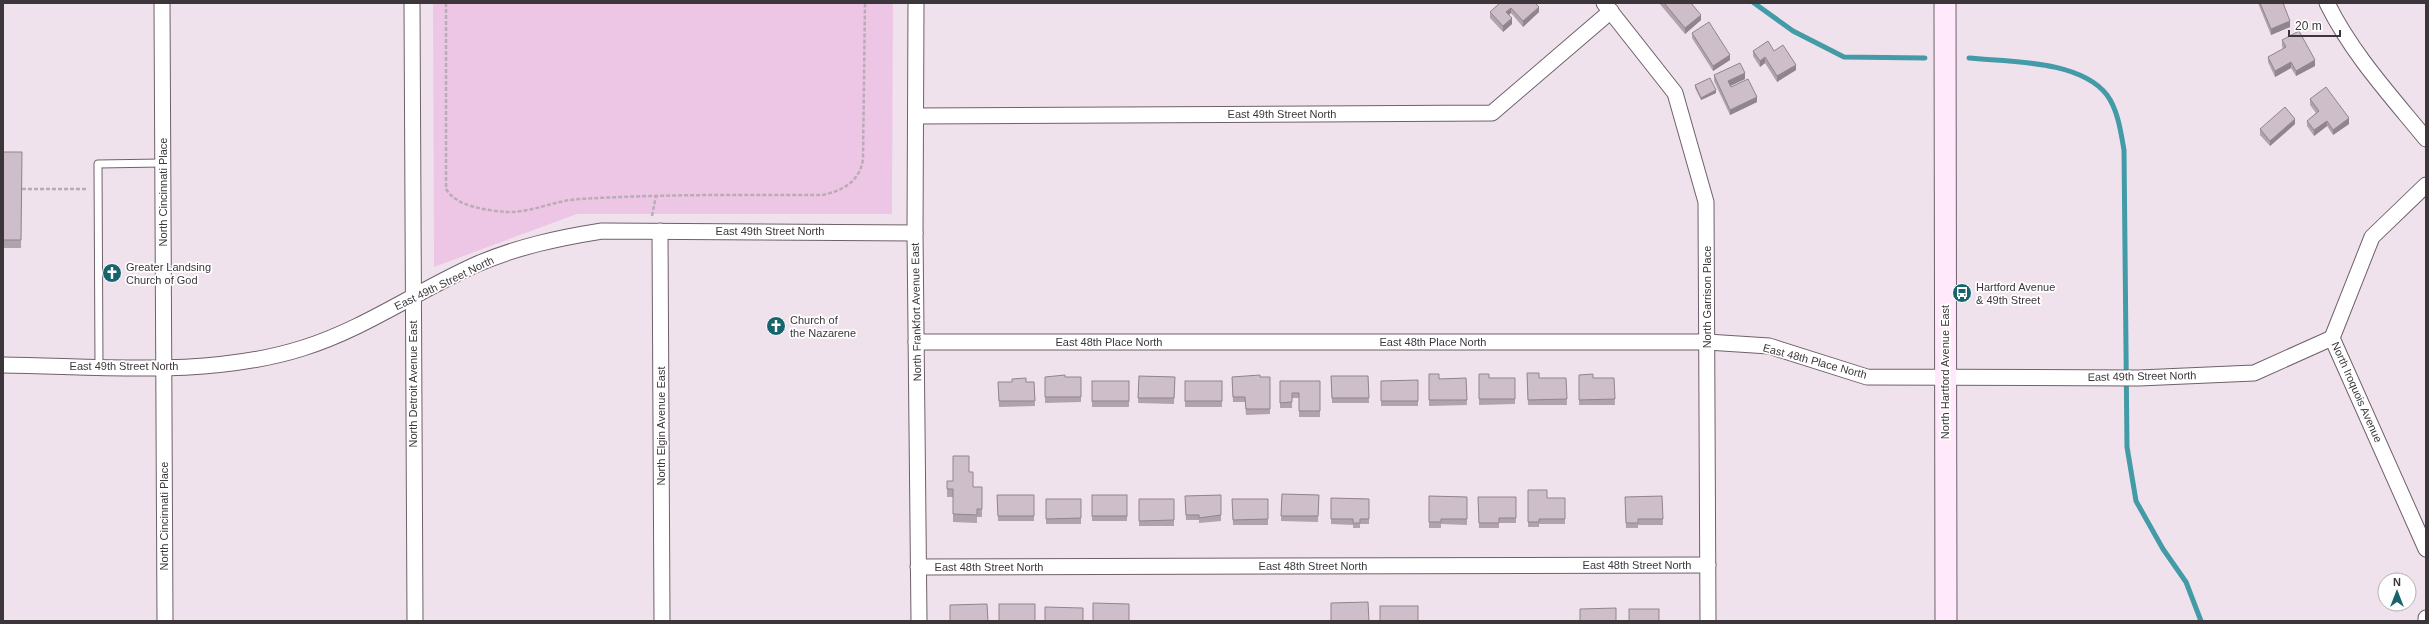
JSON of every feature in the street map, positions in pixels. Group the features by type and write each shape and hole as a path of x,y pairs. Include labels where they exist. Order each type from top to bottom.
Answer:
{"street":[{"name":"North Cincinnati Place","path":"162,3 165,621"},
{"name":"North Detroit Avenue East","path":"412,3 415,621"},
{"name":"North Frankfort Avenue East","path":"916,3 915,232 919,621"},
{"name":"North Hartford Avenue East","path":"1945,3 1946,621"},
{"path":"2327,3 2339,27 2365,64 2426,140"},
{"name":"East 49th Street North","path":"916,116 1492,113 1608,7"},
{"name":"North Garrison Place","path":"1608,7 1675,93 1706,202 1708,621"},
{"name":"North Iroquois Avenue","path":"2426,185 2372,236 2332,338 2426,549"},
{"name":"East 49th Street North","path":"3,364 163,367 230,363 302,348 337,336 475,265 517,248 554,238 602,230 915,232"},
{"name":"North Elgin Avenue East","path":"655,230 662,621"},
{"name":"East 49th Street North","path":"1945,377 2139,378 2254,373 2332,338"},
{"name":"East 48th Place North","path":"916,342 1707,342 1769,346 1867,377 1945,377"},
{"name":"East 48th Street North","path":"918,567 1708,565"}],"lane":[{"path":"99,366 98,164 162,163"}],"path":[{"path":"446,3 445,184 453,198 463,204 507,212 530,210 570,200 656,196 822,195 838,191 852,183 858,174 863,159 865,3"},
{"path":"22,189 98,188"},
{"path":"655,230 656,196"}],"shaded area":[{"path":"433,3 893,3 892,214 577,214 434,267"}],"building":[{"path":"1500,3 1535,3 1539,7 1523,21 1511,8 1506,12 1512,18 1503,26 1490,12"},
{"path":"1664,3 1691,3 1701,15 1685,28"},
{"path":"2260,3 2283,3 2290,21 2271,29"},
{"path":"1709,22 1730,55 1713,66 1692,33"},
{"path":"2299,31 2315,60 2296,71 2291,62 2275,71 2268,57 2286,47 2282,40"},
{"path":"1768,41 1774,51 1783,45 1796,65 1777,76 1765,57 1760,61 1753,51"},
{"path":"1740,63 1745,73 1728,81 1731,87 1748,79 1757,97 1730,110 1714,75"},
{"path":"1710,78 1716,90 1701,98 1695,85"},
{"path":"2326,87 2349,118 2333,130 2327,121 2314,130 2307,121 2319,111 2310,99"},
{"path":"2285,107 2295,119 2270,141 2260,129"},
{"path":"3,152 22,152 21,240 3,240"},
{"path":"1527,373 1539,373 1539,378 1566,378 1567,399 1528,400"},
{"path":"1429,374 1439,374 1439,379 1466,378 1467,400 1429,400"},
{"path":"1479,374 1489,374 1489,378 1515,378 1515,399 1479,399"},
{"path":"1593,374 1593,378 1614,378 1615,399 1579,400 1579,375"},
{"path":"1065,375 1065,377 1081,377 1081,397 1045,397 1045,377"},
{"path":"1260,375 1260,377 1270,377 1270,409 1246,409 1245,397 1233,397 1232,377"},
{"path":"1139,376 1175,377 1174,398 1138,398"},
{"path":"1331,376 1368,376 1369,398 1332,398"},
{"path":"1026,378 1026,382 1034,382 1035,401 999,401 998,382 1012,382 1012,379"},
{"path":"1418,380 1418,401 1381,401 1381,381"},
{"path":"1092,381 1129,381 1129,401 1092,401"},
{"path":"1185,381 1222,381 1222,401 1185,401"},
{"path":"1280,381 1320,381 1320,411 1299,411 1299,393 1292,393 1292,402 1280,403"},
{"path":"953,456 969,456 969,472 973,472 973,487 982,487 982,509 977,509 977,515 953,514 953,489 947,489 947,481 953,481"},
{"path":"1528,490 1547,490 1547,498 1565,498 1565,519 1539,519 1539,522 1528,522"},
{"path":"1282,494 1319,495 1318,516 1281,516"},
{"path":"997,495 1034,495 1034,516 998,516"},
{"path":"1092,495 1127,495 1127,516 1092,516"},
{"path":"1221,495 1221,515 1199,518 1199,515 1186,515 1185,496"},
{"path":"1429,496 1467,497 1467,519 1441,519 1441,522 1429,522"},
{"path":"1662,496 1663,519 1638,519 1638,523 1626,523 1625,497"},
{"path":"1478,497 1516,497 1516,518 1499,518 1499,523 1479,523"},
{"path":"1331,498 1369,499 1369,519 1360,519 1360,523 1353,523 1353,519 1331,519"},
{"path":"1046,499 1081,499 1081,518 1046,519"},
{"path":"1139,499 1174,499 1174,520 1139,521"},
{"path":"1232,499 1268,499 1268,519 1233,520"},
{"path":"1368,602 1369,621 1331,621 1331,603"},
{"path":"1093,603 1129,604 1129,621 1093,621"},
{"path":"987,604 988,621 950,621 950,605"},
{"path":"999,604 1035,604 1035,621 999,621"},
{"path":"1380,606 1418,606 1418,621 1380,621"},
{"path":"1045,607 1083,608 1083,621 1045,621"},
{"path":"1616,608 1616,621 1580,621 1580,609"},
{"path":"1629,609 1659,609 1659,621 1629,621"}],"waterway":[{"path":"1754,3 1793,31 1844,57 1925,58"},
{"path":"1969,58 2024,62 2062,69 2080,75 2095,84 2107,95 2114,108 2124,150 2127,447 2136,501 2163,549 2186,582 2201,621"}],"place":[{"name":"Greater Landsing Church of God","path":"112,273"},
{"name":"Hartford Avenue & 49th Street","path":"1962,293"},
{"name":"Church of the Nazarene","path":"776,326"}]}
